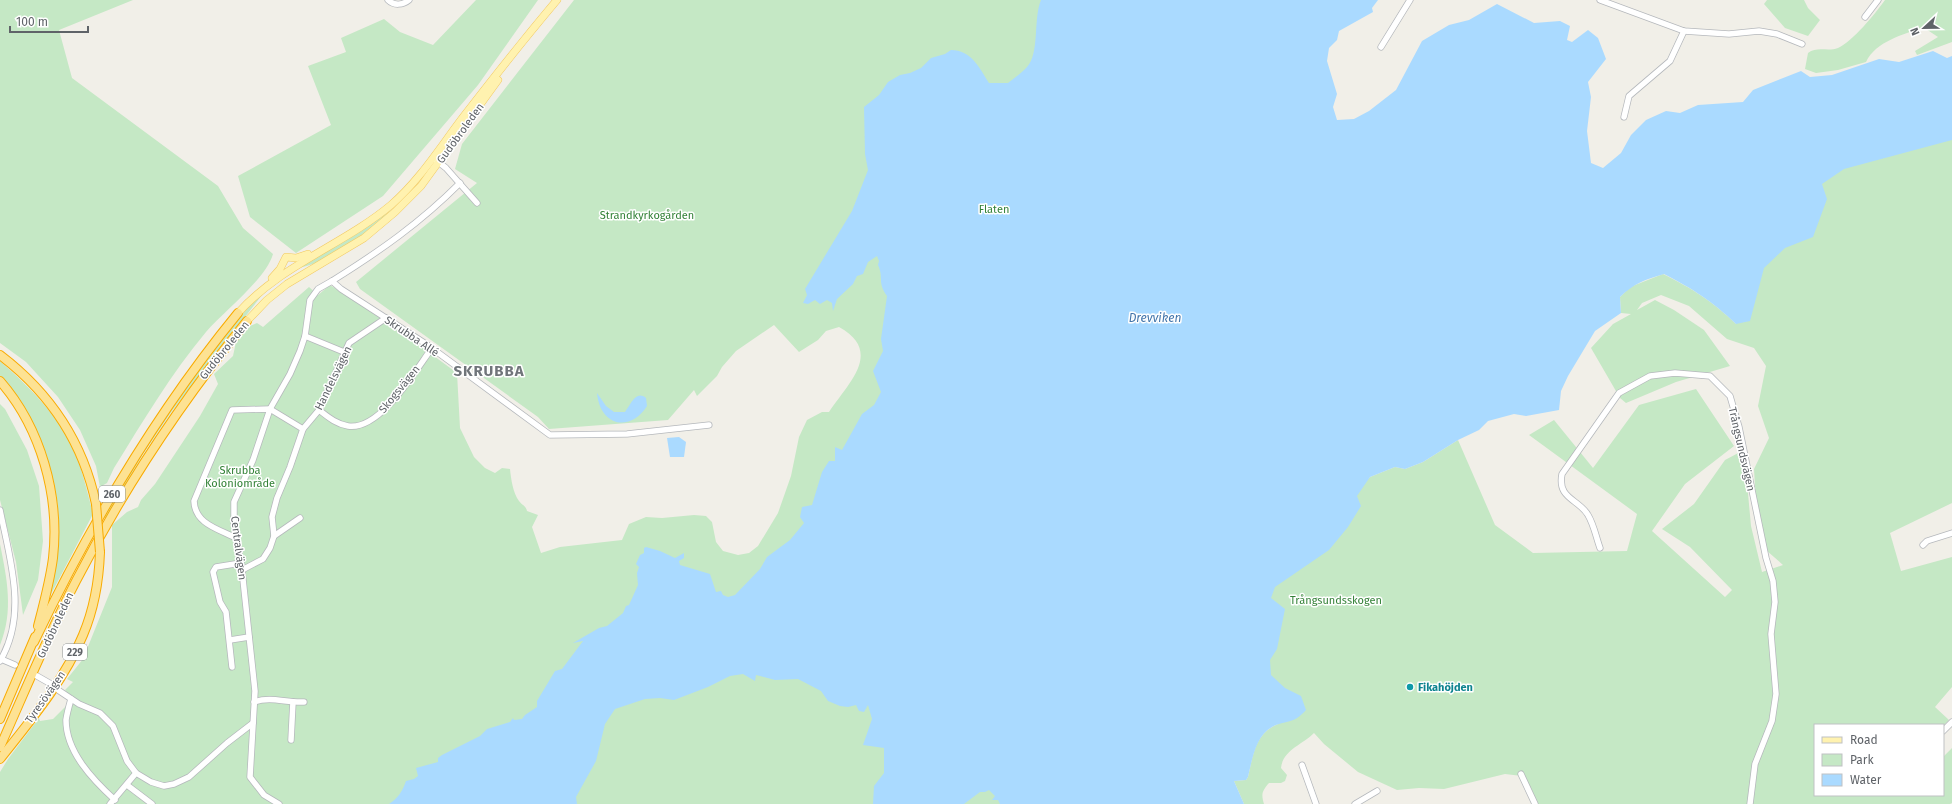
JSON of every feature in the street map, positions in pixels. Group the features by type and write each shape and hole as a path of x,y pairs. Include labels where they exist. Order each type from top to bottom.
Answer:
{"highway":[{"name":"Gudöbroleden","path":"34,642 83,545 130,464 186,379 238,313"},
{"name":"Gudöbroleden","path":"0,747 73,588 124,494 179,409 247,321"},
{"name":"Tyresövägen","path":"0,355 37,387 62,418 82,456 96,504 100,552 97,586 83,635 57,682 0,760"},
{"path":"0,381 16,403 33,433 42,455 50,490 54,521 53,557 48,586 34,642 0,719"}],"main road":[{"name":"Gudöbroleden","path":"247,321 272,295 298,276 364,238 395,212 416,191 436,160 536,24 557,0"},
{"name":"Gudöbroleden","path":"238,313 254,296 292,267 368,222 391,205 436,160"},
{"path":"286,257 300,257 322,250"},
{"path":"272,295 291,276 292,267 286,257"},
{"path":"254,296 280,269 286,257"}],"street":[{"path":"390,1 399,4 409,0"},
{"path":"1381,47 1410,0"},
{"path":"1600,0 1684,31 1729,34 1758,31 1777,34 1802,44"},
{"path":"1865,17 1878,0"},
{"path":"1624,117 1629,96 1670,61 1684,31"},
{"path":"436,160 460,183 477,203"},
{"path":"332,281 378,253 417,223 460,183"},
{"name":"Skrubba Allé","path":"332,281 341,289 432,348 550,435 626,434 709,425"},
{"name":"Centralvägen","path":"279,804 264,795 250,777 254,702 242,570 234,524 234,502 253,460 270,409 290,374 305,336 310,300 318,290 332,281"},
{"name":"Handelsvägen","path":"274,536 272,516 303,429 319,410 349,343 386,318"},
{"path":"305,336 344,352"},
{"name":"Skogsvägen","path":"319,410 335,422 348,426 361,426 370,422 394,399 432,348"},
{"name":"Trångsundsvägen","path":"1600,548 1588,514 1571,500 1563,489 1561,481 1562,474 1619,393 1650,376 1675,373 1710,376 1730,396 1734,408 1766,558 1773,581 1775,602 1771,634 1776,694 1772,721 1755,764 1750,804"},
{"path":"236,538 203,522 194,508 194,501 232,410 270,409 303,429"},
{"path":"0,510 13,575 16,602 10,637 1,660 15,665"},
{"path":"242,570 263,559 270,548 274,536 300,518"},
{"path":"1923,544 1927,541 1952,533"},
{"path":"232,667 226,612 220,602 213,572 216,568 241,563"},
{"path":"230,640 249,637"},
{"path":"37,676 51,684"},
{"path":"58,690 71,699 100,714 113,726 127,760 136,773 164,786 174,784 189,777 227,743 253,723"},
{"path":"254,702 271,698 293,702 304,702"},
{"path":"71,699 66,719 67,730 73,748 84,767 112,802 127,786 136,773"},
{"path":"291,740 293,702"},
{"path":"1944,730 1952,722"},
{"path":"1302,765 1316,804"},
{"path":"1521,774 1535,804"},
{"path":"127,786 152,804"},
{"path":"1355,804 1377,791"}],"green space":[{"path":"0,0 133,0 59,30 72,78 218,186 243,228 273,254 269,264 262,274 206,332 181,364 114,468 107,483 100,487 96,466 80,430 58,397 26,362 0,343"},
{"path":"476,0 538,0 478,85 383,196 296,253 250,217 238,176 331,125 308,66 346,52 341,38 384,19 400,32 433,45"},
{"name":"Flaten","path":"574,0 1181,0 1115,804 0,804 0,772 8,759 39,718 40,721 53,719 67,705 69,695 65,690 73,682 67,679 83,659 112,587 112,525 127,512 138,507 141,500 155,484 200,416 218,384 214,374 233,356 236,342 250,326 257,323 263,327 309,287 318,295 330,285 385,320 457,373 460,428 474,457 485,468 495,473 502,468 510,469 517,498 527,511 538,515 532,527 541,553 560,547 622,540 629,524 646,517 662,518 694,515 706,516 712,522 716,542 723,551 738,555 749,553 758,546 778,513 791,476 799,437 807,420 822,412 829,412 858,368 861,357 859,347 852,337 839,327 826,331 818,340 799,352 774,325 736,351 722,367 717,376 697,396 694,390 668,420 549,429 538,417 360,289 356,282 477,183 455,169 462,144"},
{"path":"1767,0 1804,0 1808,8 1820,20 1808,36 1785,28 1764,4"},
{"path":"1885,0 1952,0 1952,42 1917,55 1915,51 1938,37 1923,27 1883,44 1870,55 1866,62 1838,70 1816,73 1805,69 1808,53 1815,50 1834,49 1844,45 1863,27"},
{"name":"Trångsundsskogen","path":"1952,86 1952,503 1890,533 1901,571 1952,557 1952,687 1935,707 1949,720 1944,725 1814,724 1814,796 1944,796 1944,756 1952,748 1952,803 1535,804 1522,776 1505,774 1444,789 1419,788 1397,790 1358,772 1324,744 1314,733 1289,752 1285,757 1281,768 1287,775 1285,781 1281,783 1269,783 1263,793 1264,804 1244,804 1234,781 1246,780 1256,746 1260,739 1270,728 1278,724 1196,642 1370,477 1395,467 1405,469 1423,462 1458,440 1495,525 1533,553 1627,551 1637,514 1529,435 1554,420 1593,468 1639,405 1696,389 1734,446 1685,484 1652,531 1725,597 1732,590 1690,547 1662,529 1694,504 1725,460 1744,450 1751,526 1762,572 1783,565 1766,550 1757,520 1754,469 1769,438 1758,406 1766,366 1754,348 1727,339 1689,306 1661,295 1642,303 1637,310 1655,300 1674,310 1704,330 1730,366 1676,382 1626,403 1620,398 1591,348 1613,324 1631,314 1621,313 1620,297 1630,287 1663,274 1702,296 1736,324 1703,188"},
{"path":"393,209 360,237 336,253 310,265 297,268 305,262 358,233"},
{"path":"285,277 262,295 172,411 143,454 105,519 104,514 140,454 192,378 249,305"},
{"path":"0,361 25,384 47,408 66,435 80,466 93,514 49,598 59,535 59,514 56,492 44,450 35,430 25,410 0,376"},
{"path":"0,404 5,409 27,450 39,486 43,541 38,580 23,615 16,562 0,500"},
{"path":"0,544 7,582 8,607 7,620 0,645"}],"water":[{"name":"Drevviken","path":"1041,0 1378,0 1372,8 1373,12 1339,31 1337,40 1329,48 1327,61 1337,94 1333,107 1337,120 1354,119 1369,111 1396,90 1422,41 1449,25 1469,20 1497,4 1534,23 1560,21 1570,26 1567,40 1572,42 1588,30 1598,38 1606,59 1588,82 1591,97 1587,131 1591,163 1603,168 1621,153 1631,135 1646,120 1666,111 1680,113 1698,105 1743,102 1753,90 1801,71 1810,77 1832,75 1879,59 1899,62 1933,51 1947,58 1952,56 1952,140 1844,169 1822,184 1827,199 1813,237 1785,248 1764,268 1750,321 1736,324 1702,296 1664,274 1646,280 1635,285 1620,297 1621,313 1595,331 1568,376 1561,391 1559,410 1526,416 1514,414 1488,421 1479,430 1458,440 1423,462 1405,469 1395,467 1370,477 1357,496 1361,506 1348,527 1329,550 1275,587 1271,598 1285,609 1277,649 1270,660 1271,675 1285,688 1301,696 1306,710 1294,720 1271,727 1260,738 1254,753 1248,777 1246,780 1234,781 1244,804 1000,804 998,800 992,800 995,796 989,790 980,792 964,804 873,804 874,786 884,773 884,748 863,745 872,719 868,705 864,712 859,711 856,705 848,707 840,706 828,701 821,691 798,679 775,680 756,675 755,681 743,674 730,676 708,687 674,700 660,698 645,699 615,709 605,724 596,761 576,797 577,804 389,804 399,794 406,781 414,779 418,776 416,768 438,762 438,758 442,755 480,736 487,729 510,722 513,718 514,720 522,719 525,715 537,707 537,701 555,671 562,669 583,641 573,643 599,628 607,626 623,613 626,606 629,605 638,585 637,573 639,567 636,564 640,555 644,553 644,548 646,547 660,551 675,558 684,553 684,558 679,561 680,565 710,574 716,592 721,591 723,595 728,597 735,595 760,569 767,557 790,540 804,523 800,517 802,507 812,505 822,472 829,461 835,461 835,447 842,450 862,414 874,405 881,392 873,371 883,351 881,339 887,296 881,283 881,273 877,256 868,262 863,274 857,276 853,284 837,299 833,311 832,303 827,300 820,304 815,300 808,304 803,303 807,295 805,289 852,211 868,170 865,154 864,107 879,95 888,82 900,75 910,73 921,68 931,58 945,54 951,50 964,53 974,60 989,83 1008,83 1025,69 1031,61 1034,53 1037,17"},
{"path":"597,393 606,406 614,412 625,412 634,399 639,396 646,398 647,406 640,415 632,420 617,422 610,419 604,413 599,404"},
{"path":"679,437 686,442 684,457 670,457 667,438"}],"place":[{"name":"Fikahöjden","path":"1410,687"}],"district":[{"name":"SKRUBBA","path":"489,371"}],"park label":[{"name":"Strandkyrkogården","path":"647,215"},
{"name":"Skrubba Koloniområde","path":"240,476"}]}
